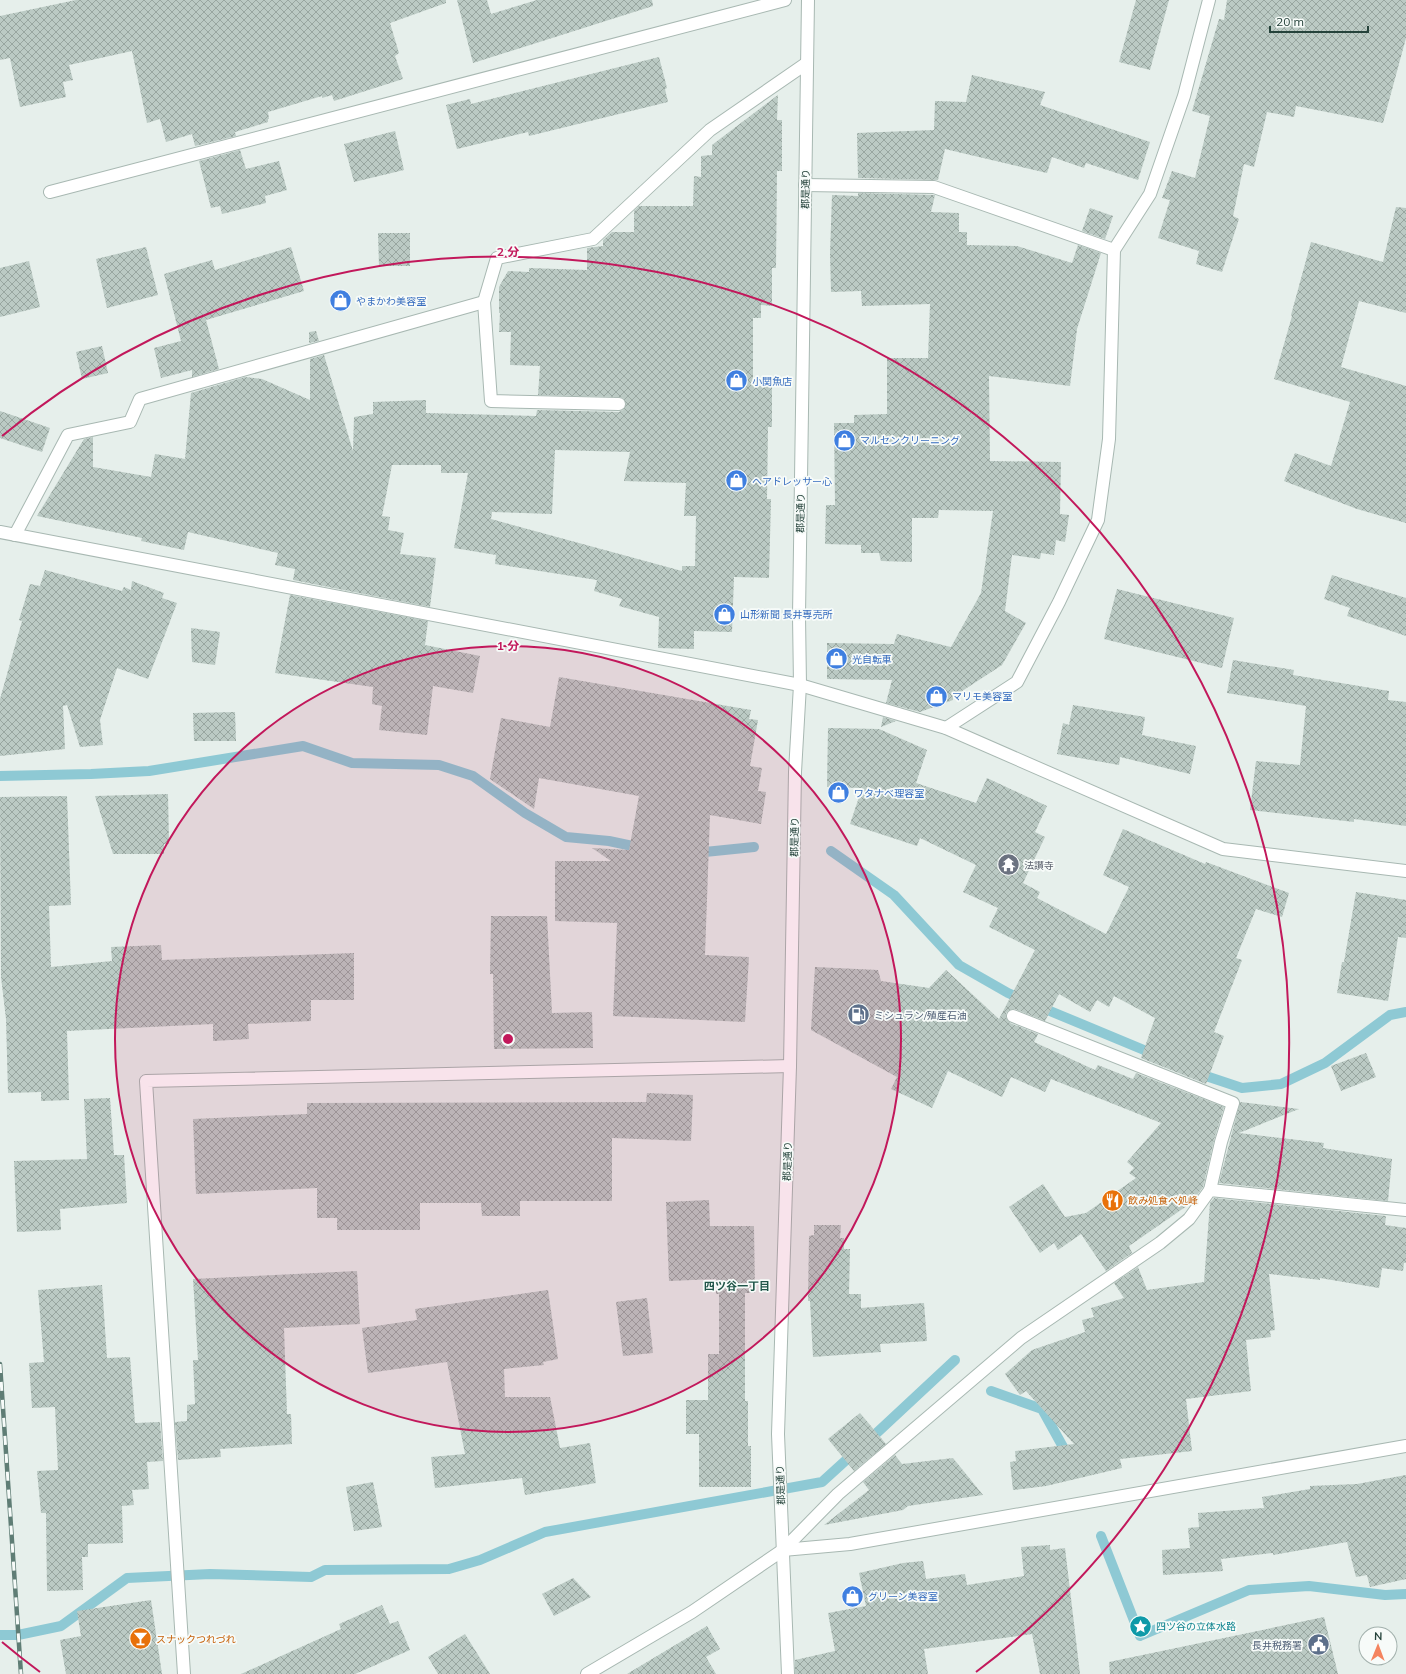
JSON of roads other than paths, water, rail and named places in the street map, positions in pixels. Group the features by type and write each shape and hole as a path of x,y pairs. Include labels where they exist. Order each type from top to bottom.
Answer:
{"street":[{"path":"50,192 785,0"},
{"name":"郡是通り","path":"788,1674 778,1434 790,1066 795,772 800,685 799,616 808,0"},
{"path":"946,728 1017,682 1059,602 1098,520 1109,439 1114,250 1150,194 1184,96 1209,0"},
{"path":"619,404 491,401 484,302 497,258 593,238 710,130 807,63"},
{"path":"805,185 934,187 1114,250"},
{"path":"15,535 68,435 130,422 140,399 484,302"},
{"path":"0,532 800,685 946,728 1223,850 1406,871"},
{"path":"587,1674 692,1612 783,1550 838,1494 1015,1343 1160,1243 1188,1219 1210,1190 1221,1142 1233,1103 1013,1016"},
{"path":"184,1674 146,1081 790,1066"},
{"path":"1210,1190 1406,1210"},
{"path":"783,1550 850,1544 1406,1446"}],"waterway":[{"path":"0,776 149,771 303,746 352,763 439,765 473,776 525,813 566,837 609,841 642,848"},
{"path":"695,853 754,847"},
{"path":"831,851 894,895 959,965 1008,993 1024,1000"},
{"path":"1038,1006 1156,1055"},
{"path":"1197,1073 1242,1088 1281,1084 1325,1063 1390,1015 1406,1012"},
{"path":"867,1442 955,1360"},
{"path":"991,1391 1042,1409 1068,1456"},
{"path":"0,1635 18,1635 61,1626 127,1578 210,1574 311,1577 325,1570 449,1569 480,1560 545,1532 822,1482 855,1452"},
{"path":"1101,1536 1140,1636 1249,1590 1309,1586 1385,1595 1406,1594"}],"railway":[{"path":"0,1364 21,1674"}],"place":[{"name":"やまかわ美容室","path":"341,301"},
{"name":"小関魚店","path":"737,381"},
{"name":"マルセンクリーニング","path":"844,440"},
{"name":"ヘアドレッサー心","path":"737,481"},
{"name":"山形新聞 長井専売所","path":"725,614"},
{"name":"光自転車","path":"837,659"},
{"name":"マリモ美容室","path":"936,696"},
{"name":"ワタナベ理容室","path":"838,793"},
{"name":"法讃寺","path":"1008,865"},
{"name":"ミシュラン/殖産石油","path":"859,1015"},
{"name":"飲み処食べ処峰","path":"1113,1200"},
{"name":"グリーン美容室","path":"852,1596"},
{"name":"四ツ谷の立体水路","path":"1141,1626"},
{"name":"スナックつれづれ","path":"140,1639"},
{"name":"長井税務署","path":"1318,1645"}],"district":[{"name":"四ツ谷一丁目","path":"737,1286"}]}
